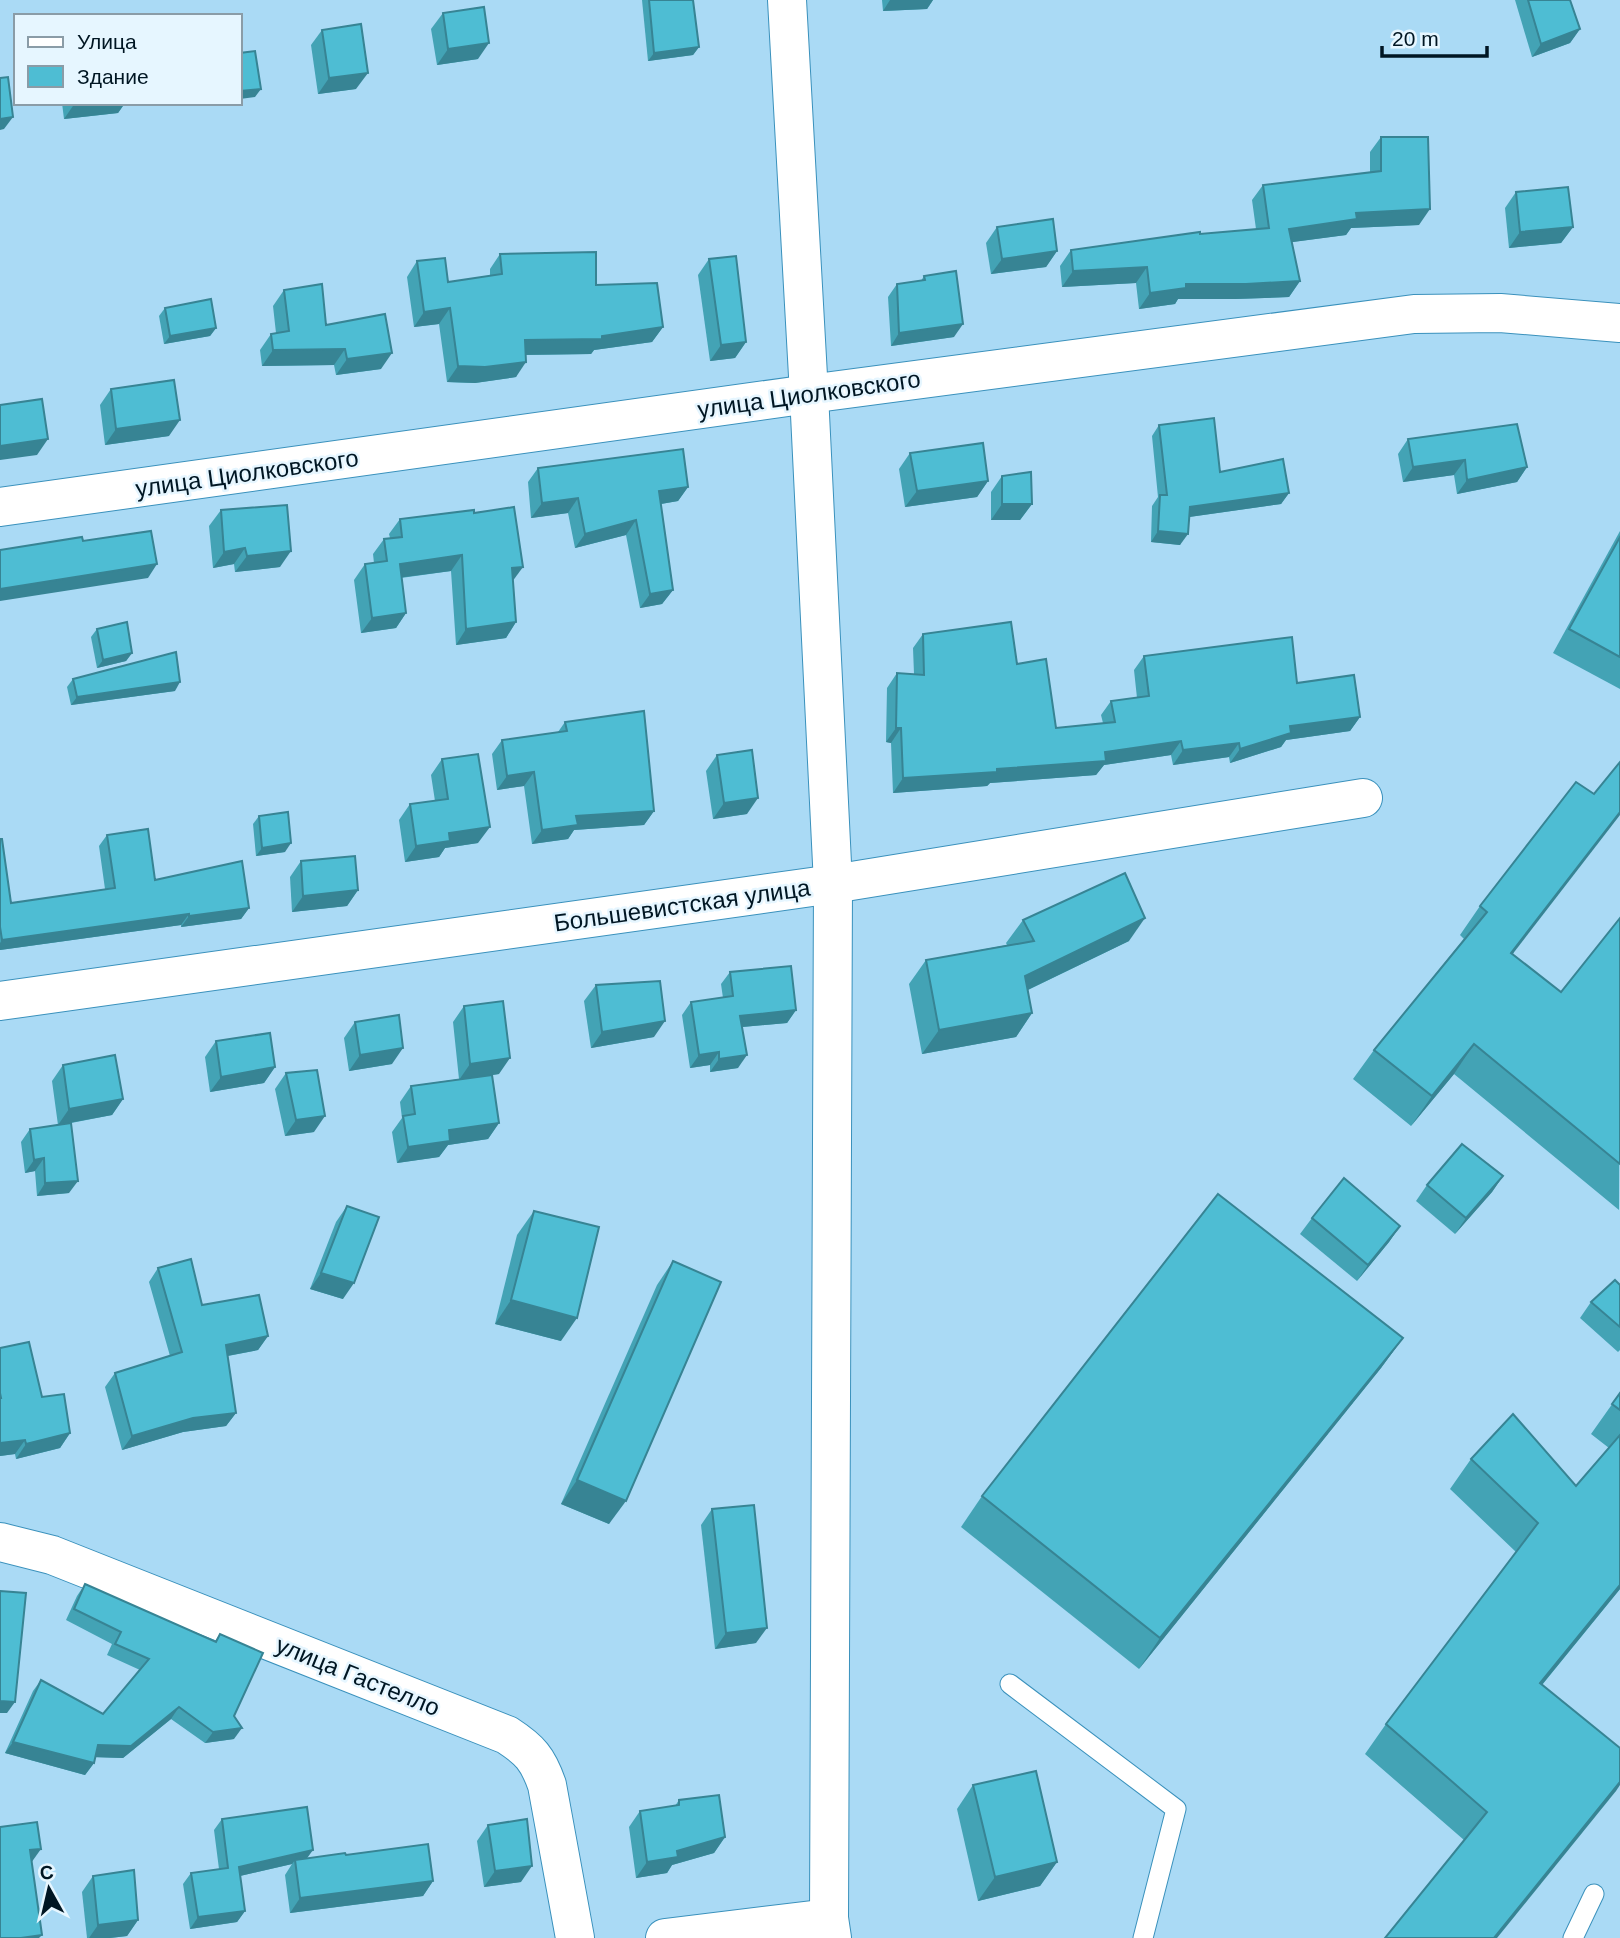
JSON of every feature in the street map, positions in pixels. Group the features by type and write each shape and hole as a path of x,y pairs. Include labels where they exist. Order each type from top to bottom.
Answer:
{"street":[{"path":"665,1938 831,1928 833,884 810,394 787,0"},
{"name":"улица Циолковского","path":"0,507 810,394 1414,314 1500,313 1620,323"},
{"name":"Большевистская улица","path":"0,1001 833,884 1363,798"},
{"name":"улица Гастелло","path":"0,1542 52,1555 508,1735 526,1747 540,1764 547,1785 575,1938"}],"lane":[{"path":"1010,1684 1176,1809 1143,1938"},
{"path":"1573,1938 1594,1894"}],"building":[{"path":"649,0 693,0 699,47 654,53"},
{"path":"1528,0 1570,0 1580,29 1541,44"},
{"path":"484,7 489,43 448,49 443,13"},
{"path":"361,24 368,73 329,78 322,30"},
{"path":"255,51 261,89 242,91 242,53"},
{"path":"8,77 13,117 0,119 0,78"},
{"path":"1381,137 1428,137 1430,209 1356,213 1357,219 1289,229 1300,281 1186,284 1186,288 1150,293 1147,267 1073,271 1071,250 1200,232 1269,228 1263,185 1381,171"},
{"path":"1568,187 1573,227 1520,232 1516,192"},
{"path":"1053,219 1057,251 1002,259 997,227"},
{"path":"596,252 596,285 657,283 663,327 602,336 602,339 525,340 526,362 485,367 458,366 450,308 424,312 417,261 445,258 448,282 502,274 500,254"},
{"path":"736,256 746,342 721,345 709,259"},
{"path":"956,271 963,324 899,333 897,284 925,280 924,276"},
{"path":"322,284 326,325 385,314 392,353 347,359 345,349 273,350 271,334 289,331 284,290"},
{"path":"211,299 216,328 170,336 165,308"},
{"path":"174,380 180,420 116,429 111,389"},
{"path":"42,399 48,439 0,446 0,405"},
{"path":"1214,418 1220,472 1283,459 1289,493 1190,507 1188,534 1158,531 1160,495 1167,495 1159,425"},
{"path":"1517,424 1527,467 1467,480 1465,460 1413,467 1408,439"},
{"path":"983,443 988,481 917,491 910,453"},
{"path":"683,449 688,487 659,491 673,590 650,594 636,520 585,534 578,498 542,503 538,468"},
{"path":"1031,472 1032,504 1002,504 1002,476"},
{"path":"287,505 291,551 247,556 245,548 224,552 221,510"},
{"path":"514,507 523,567 512,568 516,622 466,629 462,555 400,564 406,613 372,618 365,564 387,561 384,539 402,537 400,519"},
{"path":"151,531 157,564 0,589 0,550 82,537 83,541"},
{"path":"1620,537 1620,657 1569,629"},
{"path":"127,622 132,653 103,660 97,629"},
{"path":"1011,622 1017,664 1046,659 1056,728 1115,722 1111,701 1149,696 1144,656 1292,637 1297,683 1354,675 1360,717 1290,726 1291,733 1240,749 1239,743 1183,750 1181,741 1105,752 1106,761 903,778 901,728 896,728 897,673 924,675 923,634"},
{"path":"176,652 180,682 77,697 73,679"},
{"path":"644,711 654,811 576,816 578,825 542,830 534,772 507,776 502,740 567,731 565,722"},
{"path":"752,750 758,798 724,803 717,755"},
{"path":"478,754 490,827 449,833 450,841 416,846 410,804 448,799 442,759"},
{"path":"1620,762 1620,812 1511,953 1561,992 1620,918 1620,1164 1474,1044 1432,1096 1374,1050 1487,912 1480,906 1576,782 1594,794"},
{"path":"288,812 291,843 262,848 259,816"},
{"path":"148,829 155,880 242,861 249,908 2,940 0,839 11,903 115,888 107,835"},
{"path":"355,856 358,890 303,896 301,861"},
{"path":"1125,873 1145,918 1025,976 1032,1013 939,1030 926,960 1034,941 1023,920"},
{"path":"791,966 796,1010 740,1016 747,1055 719,1059 719,1052 699,1055 691,1002 733,996 730,972"},
{"path":"660,981 665,1021 602,1032 596,985"},
{"path":"503,1001 510,1058 470,1064 464,1006"},
{"path":"399,1015 403,1048 360,1055 355,1022"},
{"path":"270,1033 275,1067 221,1077 216,1041"},
{"path":"115,1055 123,1099 69,1109 63,1065"},
{"path":"317,1070 325,1116 296,1120 286,1073"},
{"path":"492,1075 499,1123 449,1130 450,1141 408,1147 403,1116 415,1114 411,1086"},
{"path":"71,1123 78,1181 45,1183 44,1158 34,1160 30,1129"},
{"path":"1462,1144 1503,1176 1466,1218 1427,1185"},
{"path":"1344,1178 1400,1226 1368,1265 1312,1218"},
{"path":"1218,1194 1403,1338 1160,1638 982,1496"},
{"path":"347,1206 379,1217 354,1283 321,1273"},
{"path":"534,1211 599,1227 577,1318 511,1300"},
{"path":"191,1259 202,1305 259,1295 268,1336 226,1345 236,1413 193,1418 132,1436 115,1373 182,1352 158,1268"},
{"path":"673,1261 721,1282 626,1501 577,1480"},
{"path":"1615,1280 1620,1285 1620,1327 1591,1302"},
{"path":"29,1342 42,1397 64,1394 70,1433 26,1444 25,1440 0,1443 0,1348"},
{"path":"1620,1393 1620,1410 1612,1404"},
{"path":"1513,1414 1576,1486 1620,1435 1620,1585 1540,1683 1620,1748 1620,1782 1494,1938 1385,1938 1487,1812 1386,1724 1538,1523 1471,1459"},
{"path":"754,1505 767,1628 726,1633 712,1509"},
{"path":"85,1584 216,1642 220,1634 263,1653 234,1716 242,1728 213,1732 179,1707 131,1746 98,1745 94,1763 13,1742 41,1680 103,1714 149,1659 115,1644 121,1632 74,1609"},
{"path":"0,1591 26,1593 15,1702 0,1701"},
{"path":"1036,1771 1057,1862 995,1877 973,1785"},
{"path":"719,1795 725,1837 677,1851 678,1857 647,1862 640,1811 679,1805 679,1800"},
{"path":"307,1807 313,1850 239,1867 245,1911 198,1917 191,1873 228,1868 222,1819"},
{"path":"527,1819 532,1866 495,1871 488,1825"},
{"path":"37,1822 41,1849 30,1850 42,1935 0,1938 0,1827"},
{"path":"428,1844 433,1881 300,1898 295,1860"},
{"path":"134,1870 138,1920 98,1925 93,1876"}]}
